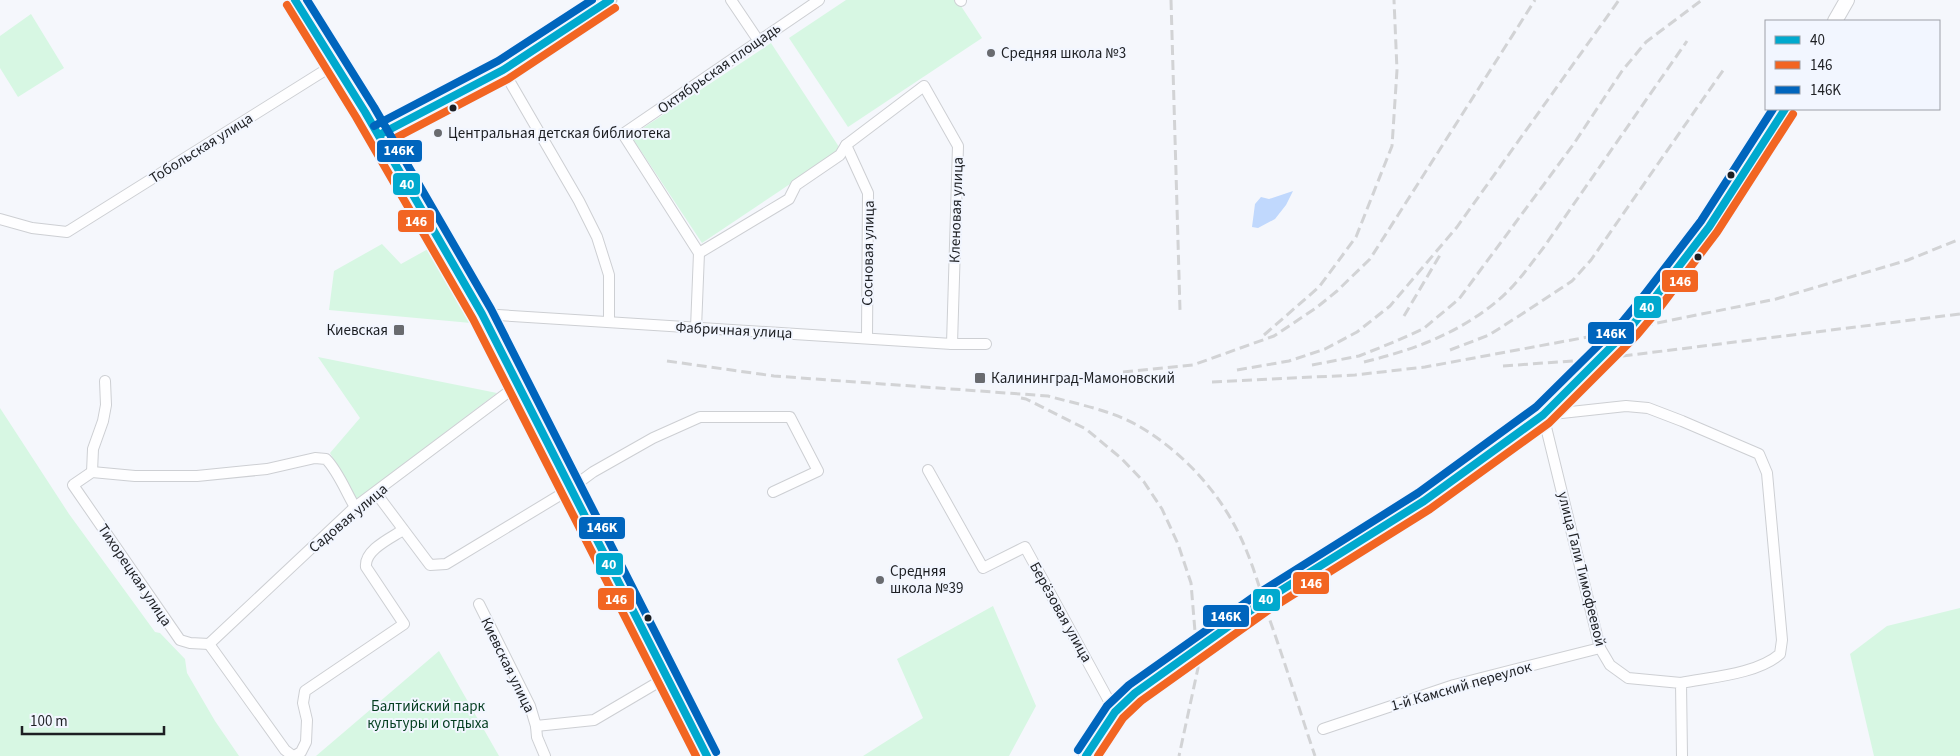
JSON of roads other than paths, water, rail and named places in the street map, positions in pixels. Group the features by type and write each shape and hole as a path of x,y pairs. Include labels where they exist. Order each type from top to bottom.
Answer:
{"main road":[{"path":"296,0 379,135 482,314 707,756"},
{"path":"1836,20 1847,0"},
{"path":"1086,756 1115,712 1135,693 1264,600 1424,500 1543,415 1630,328 1650,304 1709,227 1784,110"}],"street":[{"path":"379,135 503,70 610,0"},
{"path":"731,0 758,40"},
{"name":"Октябрьская площадь","path":"699,253 623,134 819,0"},
{"name":"Тобольская улица","path":"0,219 32,228 67,232 335,64"},
{"path":"503,70 579,201 597,237 609,275 610,321"},
{"name":"Кленовая улица","path":"846,144 924,86 958,146 952,344"},
{"path":"696,328 699,253 789,199 796,185 840,155 846,144"},
{"name":"Сосновая улица","path":"846,144 868,193 867,337"},
{"name":"Фабричная улица","path":"482,314 867,337 952,344 986,344"},
{"path":"105,382 106,405 103,421 93,449 92,472 134,476 197,476 268,469 315,458 326,459 334,467 340,483 355,507"},
{"name":"Садовая улица","path":"209,644 355,507 376,493 518,382"},
{"name":"улица Гали Тимофеевой","path":"1626,406 1648,408 1682,420 1759,454 1767,473 1782,640 1780,654 1770,663 1681,682 1628,678 1610,665 1600,648 1543,415 1626,406"},
{"path":"376,493 430,565 446,564 572,488 593,472 653,438 700,417 790,417 818,471 773,492"},
{"name":"Берёзовая улица","path":"928,470 983,568 1025,547 1115,712"},
{"name":"Тихорецкая улица","path":"92,472 73,485 180,640 190,643 209,644"},
{"path":"209,644 285,750 293,756 301,752 306,742 307,720 303,704 305,692 404,624 366,567 366,561 370,554 403,530"},
{"name":"Киевская улица","path":"479,604 530,706 537,737 545,756"},
{"name":"1-й Камский переулок","path":"1323,729 1454,685 1600,648"},
{"name":"Киевская улица","path":"536,726 594,720 668,678"},
{"path":"1681,682 1682,756"}],"water":[{"path":"1293,191 1286,205 1275,219 1258,228 1252,227 1255,204 1261,197 1269,199"}],"railway":[{"path":"1171,0 1180,310"},
{"path":"1264,335 1319,287 1356,237 1392,146 1397,70 1394,0"},
{"path":"1123,372 1193,365 1274,336 1316,308 1337,291 1370,259 1535,0"},
{"path":"1237,370 1289,361 1325,349 1357,332 1390,306 1457,227 1619,0"},
{"path":"1312,365 1359,356 1423,329 1459,299 1573,145 1622,71 1646,42 1702,0"},
{"path":"1364,362 1400,352 1450,332 1481,313 1510,290 1544,247 1687,41"},
{"path":"1450,350 1489,335 1572,281 1591,260 1724,69"},
{"path":"1212,382 1355,375 1425,367 1593,336 1776,299 1908,260 1960,239"},
{"path":"1404,316 1440,255"},
{"path":"1503,366 1599,359 1960,314"},
{"path":"667,361 774,376 1048,396 1104,411 1125,419 1152,434 1182,458 1209,487 1221,503 1240,536 1252,565 1315,756"},
{"path":"1021,398 1086,429 1122,459 1144,482 1162,509 1178,544 1191,583 1198,668 1179,756"}],"place":[{"name":"Средняя школа №3","path":"991,53"},
{"name":"Центральная детская библиотека","path":"438,133"},
{"name":"Киевская","path":"399,330"},
{"name":"Калининград-Мамоновский","path":"980,378"},
{"name":"Средняя школа №39","path":"880,580"}],"park label":[{"name":"Балтийский парк культуры и отдыха","path":"428,714"}]}
